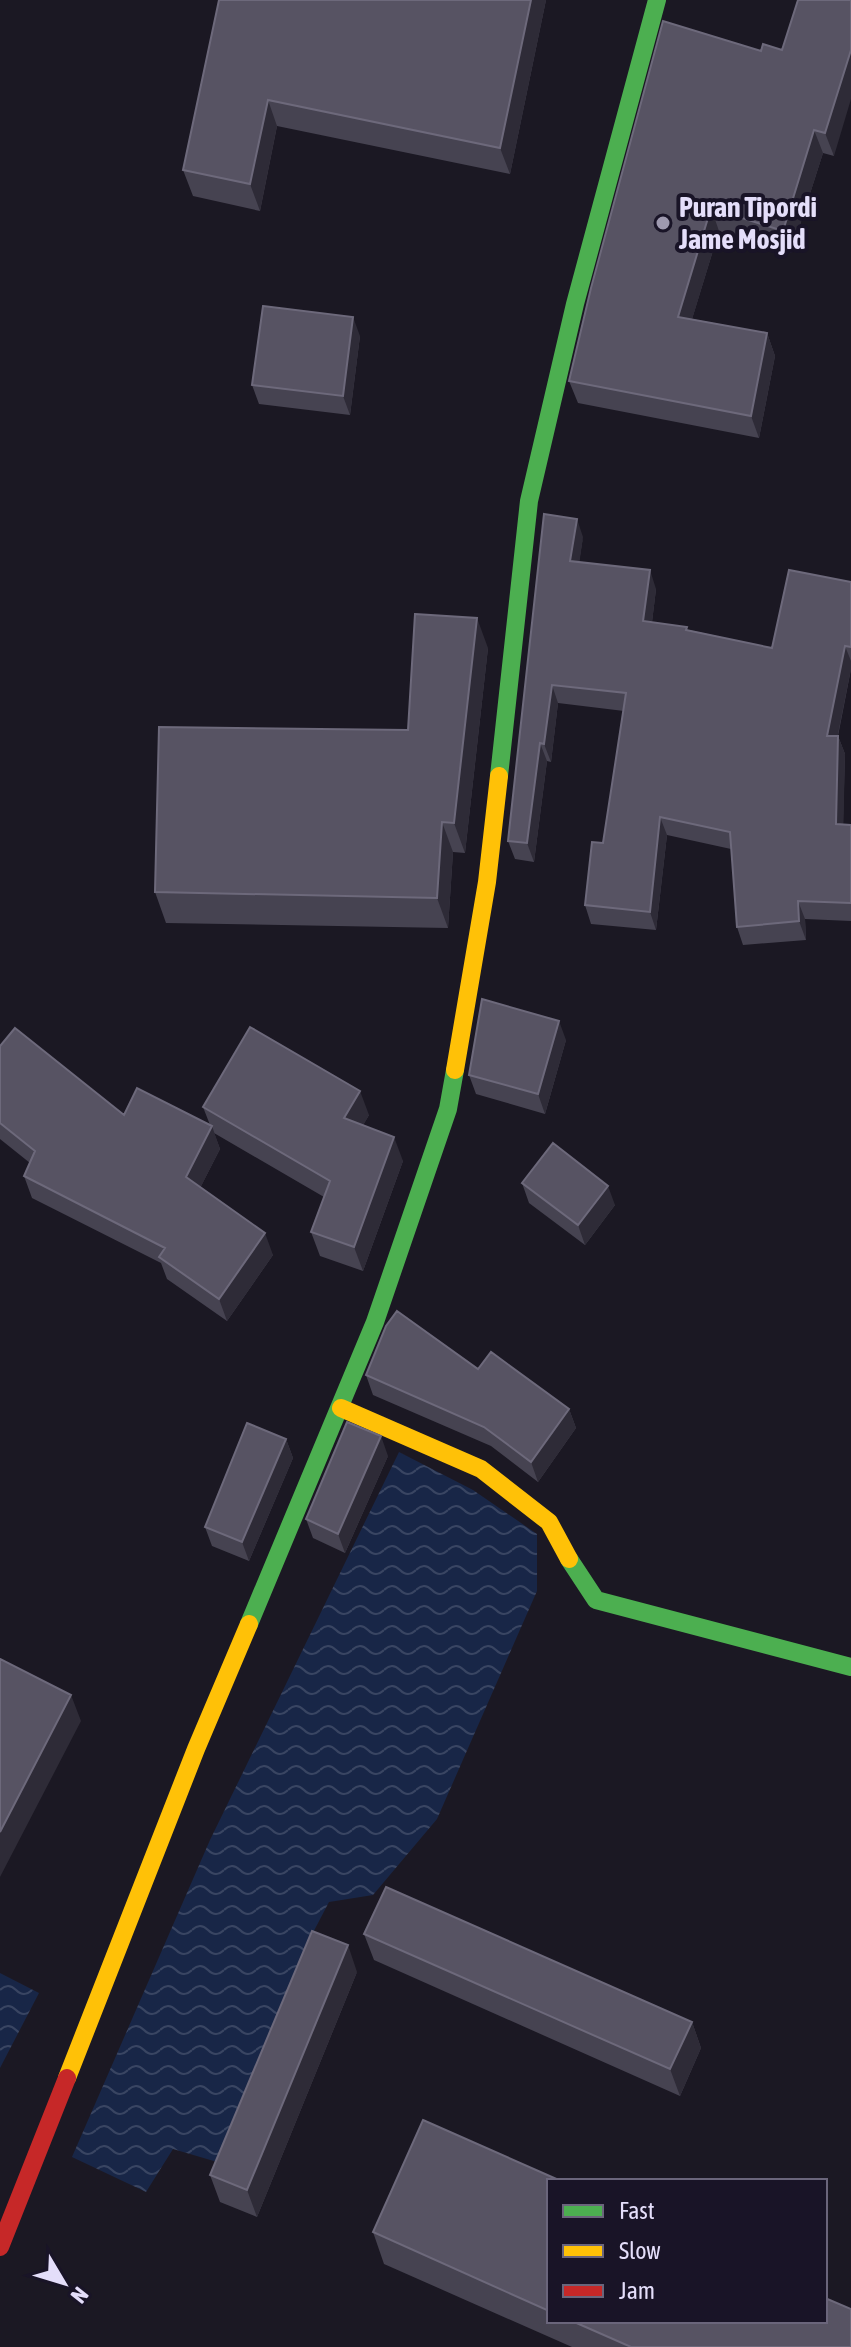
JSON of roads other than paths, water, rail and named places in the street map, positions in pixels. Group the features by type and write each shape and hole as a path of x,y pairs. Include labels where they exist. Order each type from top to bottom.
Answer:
{"street":[{"path":"0,2247 196,1749 375,1322 448,1109 487,882 529,501 575,304 657,0"},
{"path":"341,1408 481,1469 549,1522 596,1600 851,1667"}],"water":[{"path":"399,1452 473,1490 537,1534 537,1591 437,1819 373,1895 329,1902 306,1946 224,2164 173,2149 146,2192 72,2157 210,1840"},
{"path":"0,1973 39,1993 0,2068"}],"place":[{"name":"Puran Tipordi Jame Mosjid","path":"663,223"}]}
